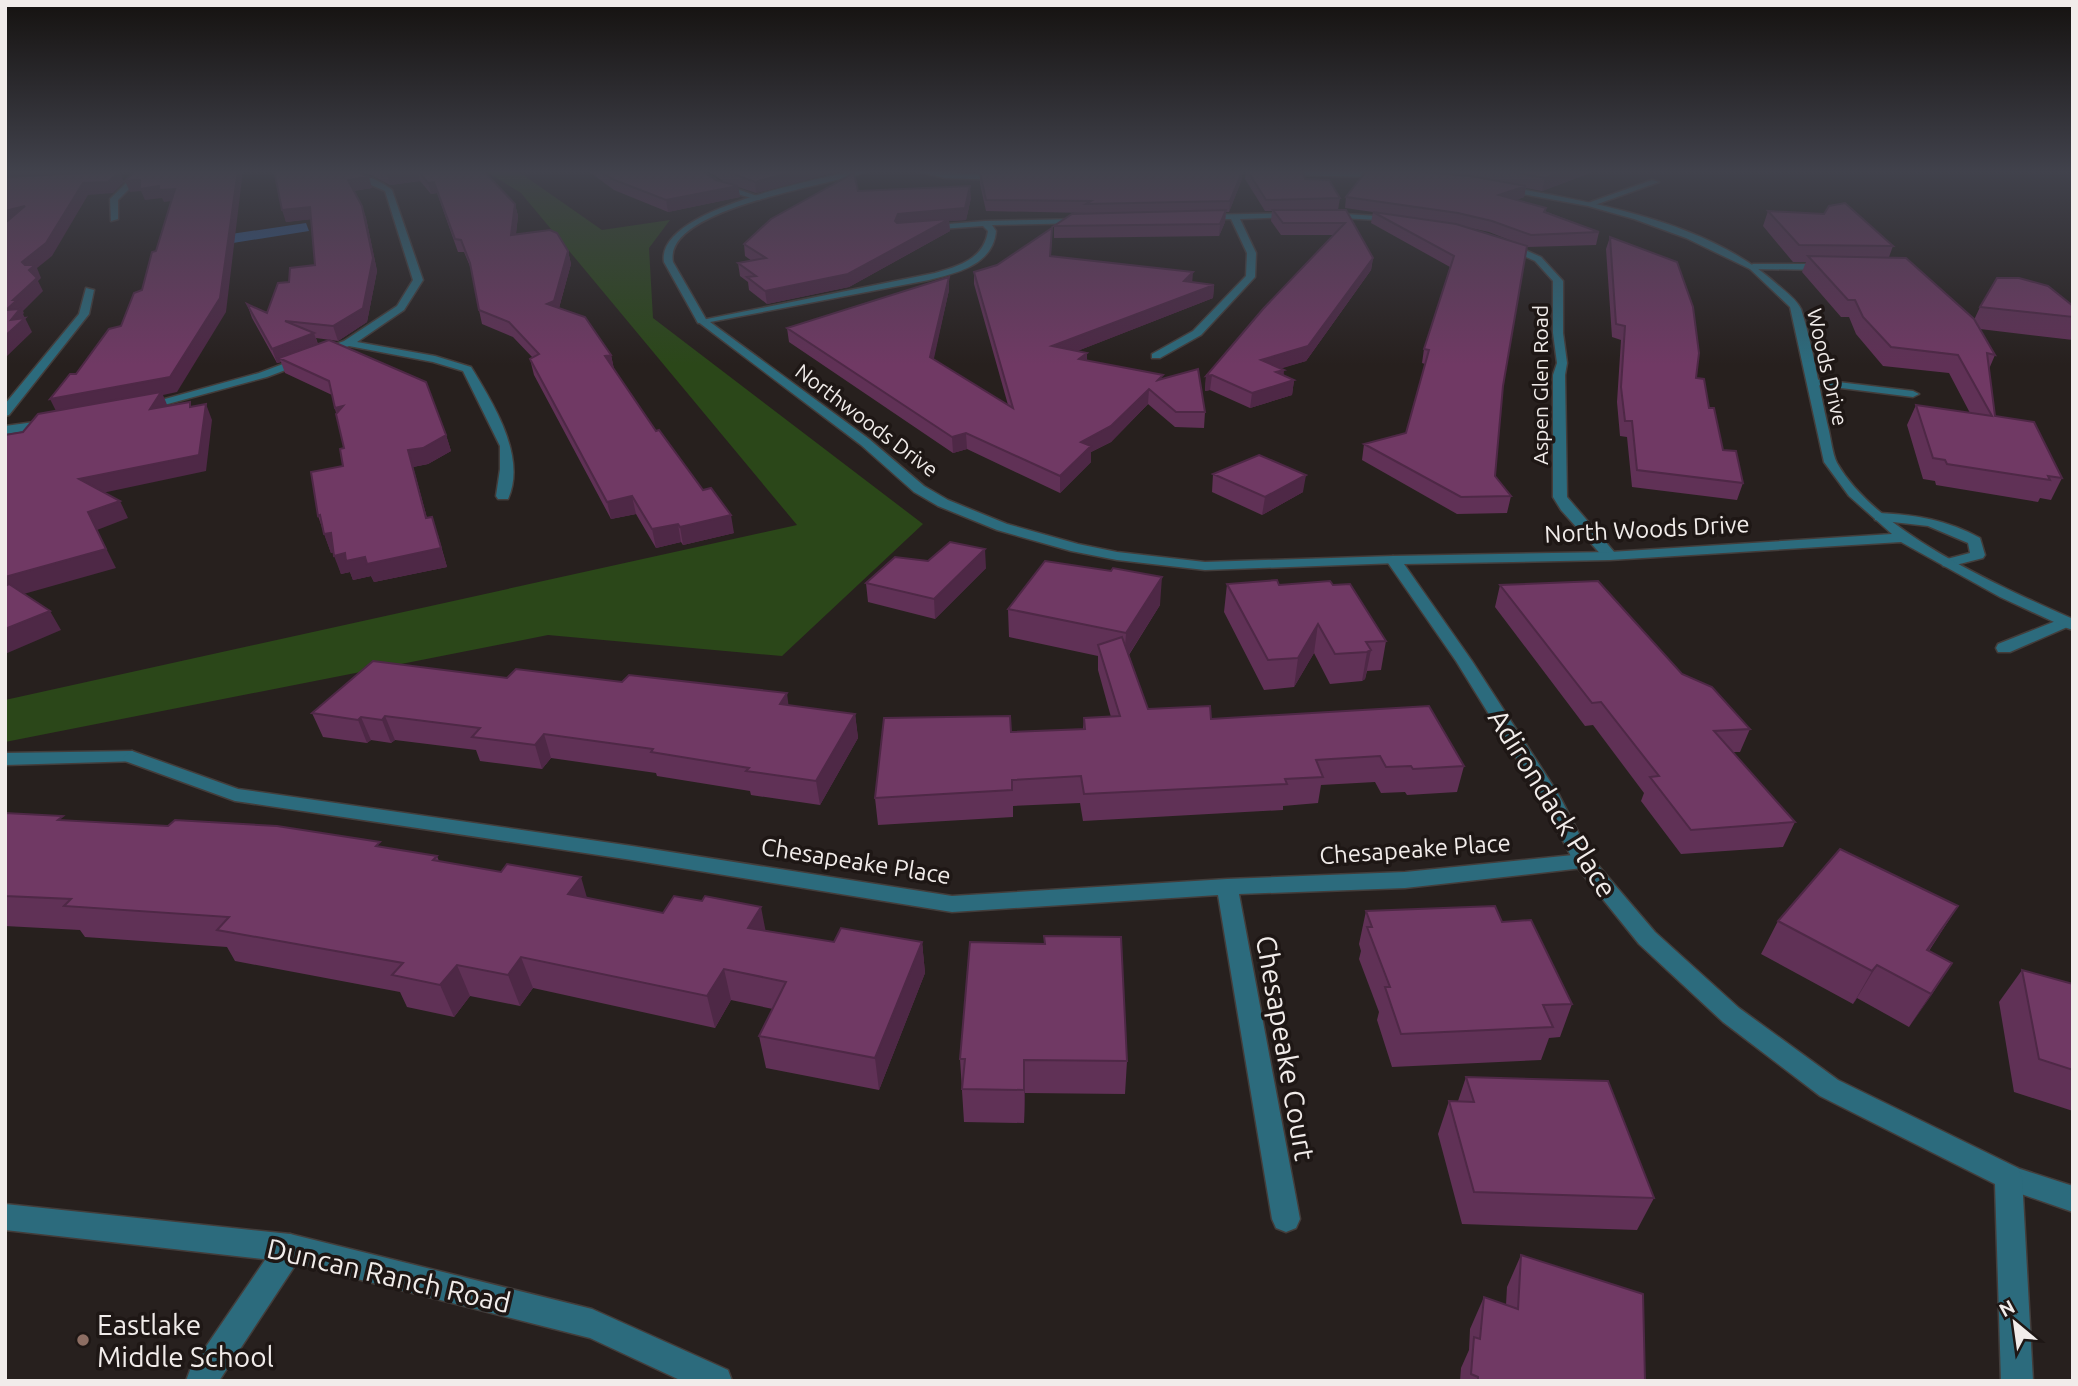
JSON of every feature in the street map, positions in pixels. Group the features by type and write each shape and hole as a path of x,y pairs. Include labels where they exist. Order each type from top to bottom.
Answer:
{"street":[{"path":"126,410 263,375 348,343 401,308 418,280 403,235"},
{"path":"678,235 668,249 669,264 702,321 929,277 976,259 988,248 991,235"},
{"path":"1156,356 1197,333 1250,277 1253,256 1243,235"},
{"name":"Woods Drive","path":"1685,235 1753,267 1795,306 1830,462 1854,493 1904,538 2069,624"},
{"name":"Aspen Glen Road","path":"1490,238 1538,260 1558,281 1558,333 1562,363 1559,375 1560,497 1610,556"},
{"path":"1753,267 1838,268"},
{"path":"5,412 84,314 89,290"},
{"name":"Northwoods Drive","path":"702,321 865,443 919,489 943,503 1002,527 1103,553 1205,566 1393,559"},
{"path":"348,343 435,359 467,369 506,446 508,469 503,496"},
{"path":"1813,382 1913,394"},
{"path":"5,430 61,422"},
{"path":"1880,517 1920,519 1947,525 1975,541 1978,555 1948,563"},
{"name":"North Woods Drive","path":"1393,559 1610,556 1904,538"},
{"name":"Adirondack Place","path":"1393,559 1464,661 1552,800 1583,862 1611,899 1664,955 1731,1015 1829,1088 2008,1177 2073,1199"},
{"path":"2004,648 2069,624"},
{"name":"Chesapeake Place","path":"5,759 132,757 235,795 549,840 952,904 1227,887 1405,880 1583,862"},
{"name":"Chesapeake Court","path":"1227,887 1286,1219"},
{"path":"2008,1177 2017,1381"},
{"name":"Duncan Ranch Road","path":"5,1217 290,1248 592,1324 717,1381"},
{"path":"201,1381 290,1248"}],"green space":[{"path":"556,235 659,235 649,248 653,318 923,524 782,656 548,635 5,742 5,700 797,525"}],"water":[{"path":"231,235 286,235 233,243"}],"building":[{"path":"5,235 51,235 46,243 22,262 25,265 35,265 29,270 37,278 6,310 20,309 11,320 25,318 5,336"},
{"path":"161,235 229,235 220,298 170,377 50,399 70,374 76,374 109,329 121,326 134,293 142,290 152,252 156,251"},
{"path":"312,235 368,235 373,258 363,308 333,326 285,321 314,333 272,349 247,304 267,313 278,283 289,282 290,268 315,265"},
{"path":"453,235 558,235 568,251 554,301 547,304 585,317 611,355 605,356 656,431 659,430 703,490 711,488 731,515 680,527 678,524 652,529 632,496 607,502 530,359 539,354 509,322 479,310 470,263 461,240 455,239"},
{"path":"754,235 920,235 848,274 765,291 747,277 756,276 738,263 766,258 744,244"},
{"path":"1042,235 1052,235 1050,256 1193,272 1184,281 1214,285 1052,346 1087,353 1079,359 1163,375 1158,380 1198,369 1205,412 1176,412 1149,389 1111,426 1081,442 1091,446 1060,476 966,433 952,437 787,328 949,277 930,357 1013,408 974,272 997,265"},
{"path":"1334,235 1360,235 1373,258 1308,346 1261,360 1284,370 1276,372 1294,380 1252,393 1212,375 1206,376 1263,309"},
{"path":"1415,235 1490,235 1527,246 1503,386 1495,476 1511,496 1461,497 1364,444 1406,433 1429,350 1424,349 1454,256"},
{"path":"1790,235 1880,235 1893,246 1799,245"},
{"path":"1610,237 1677,262 1693,307 1699,353 1696,378 1704,379 1709,408 1714,408 1723,450 1736,451 1743,483 1637,470 1632,421 1625,421 1621,387 1625,326 1616,324"},
{"path":"1808,256 1906,258 1974,319 1995,355 1987,353 1995,416 2034,422 2062,478 2048,476 2050,480 1947,464 1945,460 1933,458 1916,405 1992,416 1958,355 1891,347 1863,317 1855,300 1848,300"},
{"path":"1997,278 2019,278 2048,286 2073,306 2073,317 1980,307"},
{"path":"329,340 426,382 446,435 423,448 408,450 426,518 432,517 441,548 367,564 365,557 346,561 345,553 334,556 331,533 324,534 320,515 318,516 311,472 343,466 340,449 344,448 336,414 343,406 335,408 329,381 279,358"},
{"path":"161,392 150,409 190,402 190,407 206,404 199,455 79,479 120,501 88,512 106,549 5,577 5,435 23,432 38,414"},
{"path":"1259,455 1306,475 1265,497 1213,474"},
{"path":"950,542 985,549 934,599 866,583 895,557 928,561"},
{"path":"1045,561 1111,571 1113,568 1162,577 1126,633 1008,609"},
{"path":"1277,580 1279,585 1330,581 1333,585 1350,584 1386,641 1366,642 1371,650 1367,652 1335,654 1318,624 1298,658 1268,660 1227,584"},
{"path":"1598,581 1682,674 1712,687 1750,729 1714,731 1795,822 1691,830 1650,777 1659,776 1601,702 1592,703 1500,585"},
{"path":"9,584 50,611 5,629 5,586"},
{"path":"1122,637 1148,709 1210,706 1211,719 1429,706 1464,766 1413,769 1411,766 1386,767 1380,756 1316,760 1323,777 1285,779 1287,784 1084,794 1081,776 1012,780 1012,790 875,798 884,718 1010,716 1011,732 1085,729 1084,718 1120,716 1098,645"},
{"path":"373,661 507,678 516,669 622,682 629,675 787,693 780,704 855,714 816,781 746,771 749,768 651,752 653,749 544,734 535,745 472,737 480,728 385,716 382,720 361,717 358,720 312,713"},
{"path":"5,813 63,816 58,820 168,826 175,820 277,826 380,842 376,846 437,856 433,860 501,872 507,864 581,877 568,894 663,913 674,896 702,901 705,896 761,907 748,928 834,942 841,928 922,942 875,1058 759,1036 786,982 724,969 707,996 521,957 508,975 457,965 440,985 392,975 403,963 217,930 229,917 64,906 71,899 5,896"},
{"path":"1840,849 1958,906 1927,950 1952,963 1931,994 1877,965 1872,971 1778,921"},
{"path":"1495,906 1502,922 1531,920 1572,1004 1543,1005 1553,1027 1401,1034 1385,987 1390,987 1367,927 1372,927 1366,911"},
{"path":"1044,936 1121,937 1127,1061 1024,1060 1024,1090 962,1089 965,1059 960,1059 970,942 1045,944"},
{"path":"2022,970 2073,984 2073,1070 2039,1059"},
{"path":"1466,1077 1608,1081 1654,1198 1474,1192 1449,1101 1474,1102"},
{"path":"1521,1255 1643,1294 1645,1381 1478,1381 1478,1377 1471,1374 1474,1337 1480,1339 1484,1297 1518,1309"}],"place":[{"name":"Eastlake Middle School","path":"83,1340"}]}
